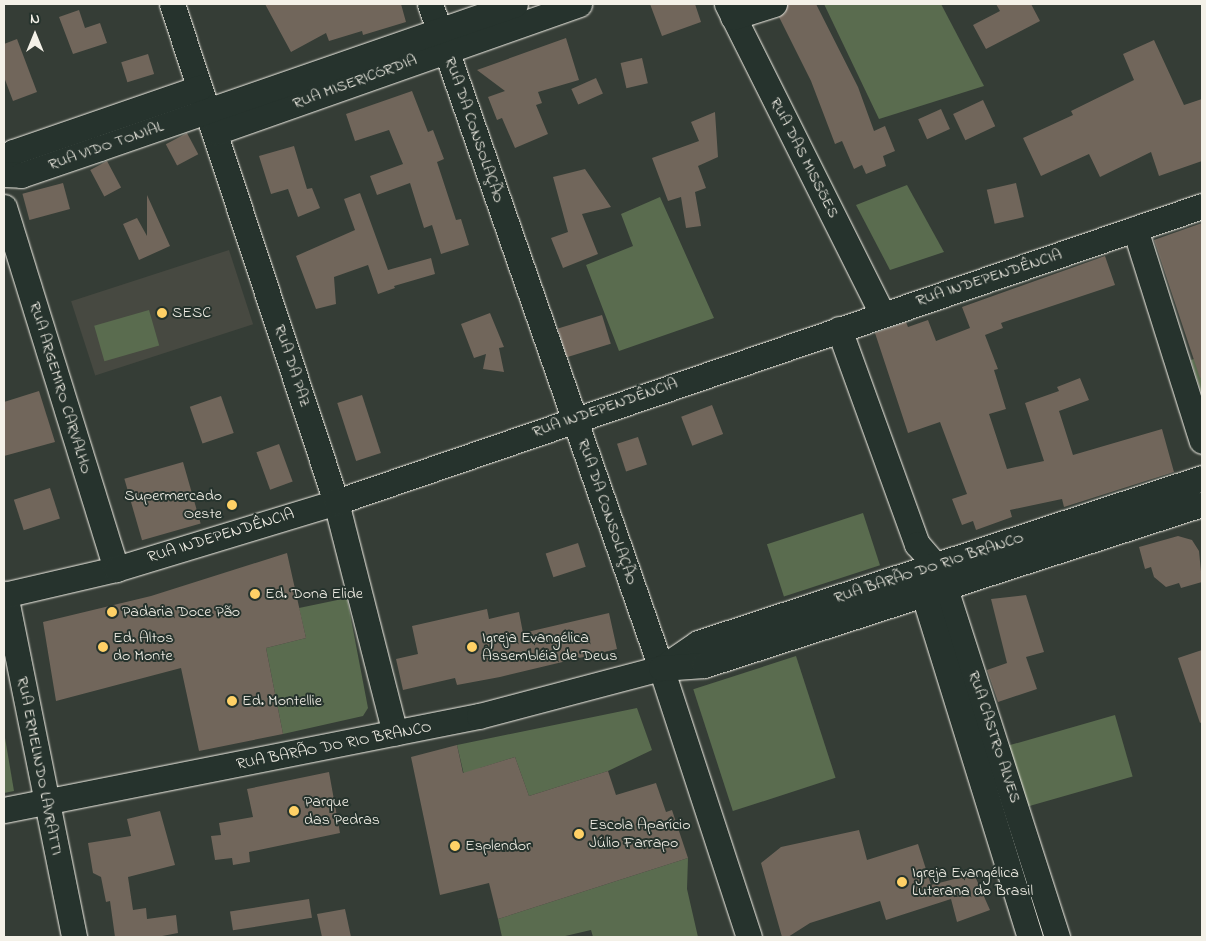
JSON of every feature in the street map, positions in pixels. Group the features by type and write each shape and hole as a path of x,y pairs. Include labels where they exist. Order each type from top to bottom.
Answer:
{"street":[{"name":"RUA DA PAZ","path":"172,4 336,502 395,733"},
{"name":"RUA DA CONSOLAÇÃO","path":"430,4 661,668 749,937"},
{"name":"RUA MISERICÓRDIA","path":"442,39 515,4"},
{"name":"RUA MISERICÓRDIA","path":"212,121 442,39 579,4"},
{"path":"730,11 774,4"},
{"name":"RUA DAS MISSÕES","path":"730,11 882,313"},
{"name":"RUA VIDO TONIAL","path":"4,162 13,152 199,88"},
{"name":"RUA VIDO TONIAL","path":"4,174 21,175 100,148 212,121"},
{"path":"91,126 100,148"},
{"name":"RUA INDEPENDÊNCIA","path":"4,594 116,569 336,502 882,313 1202,206"},
{"name":"RUA ARGEMIRO CARVALHO","path":"4,207 116,569"},
{"path":"1135,229 1202,441"},
{"name":"RUA CASTRO ALVES","path":"839,329 935,592 982,698 1057,937"},
{"name":"RUA BARÃO DO RIO BRANCO","path":"808,619 935,592 1038,545 1114,520 1202,478"},
{"name":"RUA BARÃO DO RIO BRANCO","path":"1114,520 1202,504"},
{"name":"RUA BARÃO DO RIO BRANCO","path":"4,810 479,716 661,668 704,665 926,568 1038,545"},
{"name":"RUA CASTRO ALVES","path":"935,592 957,706 1030,937"},
{"name":"RUA ERMELINDO LAVRATTI","path":"4,594 74,937"},
{"path":"957,706 982,698"},
{"path":"983,788 1008,780"},
{"path":"1012,881 1037,873"}],"shaded area":[{"name":"SESC","path":"229,250 253,324 95,375 71,301"}],"green space":[{"path":"824,4 941,4 984,86 879,119"},
{"path":"907,185 944,252 890,270 856,205"},
{"path":"660,197 714,318 619,351 586,265 633,246 621,214"},
{"path":"149,310 159,346 104,361 94,326"},
{"path":"1202,356 1202,395 1191,360"},
{"path":"863,513 880,565 784,597 767,544"},
{"path":"347,598 368,708 363,716 283,734 266,648 306,638 299,608"},
{"path":"796,656 836,778 733,811 693,689"},
{"path":"637,708 652,750 608,771 529,796 515,757 480,768 472,809 457,745"},
{"path":"1115,715 1133,777 1026,807 1008,746"},
{"path":"4,732 14,791 4,793"},
{"path":"688,858 687,889 698,937 593,937 591,930 561,937 502,937 498,919"}],"building":[{"path":"265,4 401,4 406,22 363,35 362,31 329,41 326,33 291,52"},
{"path":"650,4 695,4 701,22 662,36"},
{"path":"788,4 816,4 858,87 874,131 885,126 895,151 883,156 886,166 866,174 862,165 854,169 842,141 835,144 811,81 779,17 785,13"},
{"path":"996,4 1031,4 1040,21 986,49 973,25 1000,11"},
{"path":"79,10 85,28 100,23 107,43 73,54 59,17"},
{"path":"566,38 579,80 538,92 542,103 536,105 548,134 515,148 502,118 497,120 488,97 505,91 477,70"},
{"path":"17,39 37,92 13,101 4,77 4,44"},
{"path":"1154,40 1184,105 1202,99 1202,161 1159,176 1151,152 1100,177 1089,154 1041,176 1023,138 1073,115 1071,111 1134,80 1123,54"},
{"path":"148,54 154,74 127,82 121,62"},
{"path":"642,58 648,83 626,88 621,63"},
{"path":"596,78 603,94 578,105 571,89"},
{"path":"412,91 428,132 433,130 444,159 437,162 456,220 461,219 469,245 441,254 432,225 424,228 410,183 377,195 370,176 403,164 389,130 355,141 346,114"},
{"path":"983,100 995,126 965,140 953,114"},
{"path":"941,109 950,129 927,139 918,119"},
{"path":"715,112 718,157 698,166 706,188 695,192 701,226 686,228 681,197 668,201 652,158 699,141 691,122"},
{"path":"187,133 198,154 177,165 166,144"},
{"path":"294,146 307,189 312,188 320,208 298,217 288,189 271,194 259,156"},
{"path":"107,161 121,187 104,196 90,170"},
{"path":"585,169 611,207 582,214 598,254 563,268 551,238 568,232 553,177"},
{"path":"63,183 70,209 29,220 22,194"},
{"path":"1016,183 1024,217 995,224 987,190"},
{"path":"360,193 388,270 431,258 435,274 394,286 395,288 378,294 368,265 334,277 336,304 316,309 296,256 355,230 344,199"},
{"path":"147,195 170,246 139,260 123,224 137,218 147,236"},
{"path":"1202,223 1202,377 1200,378 1154,240"},
{"path":"1105,256 1115,285 1001,323 1003,328 985,335 998,369 994,370 1006,409 989,414 1007,469 1044,461 1025,403 1059,391 1057,387 1080,378 1089,400 1059,411 1073,455 1162,429 1174,472 1064,507 1062,499 1010,510 1012,517 976,530 973,521 962,525 952,499 967,494 940,422 908,433 875,333 906,322 908,327 928,320 936,341 970,328 962,307"},
{"path":"490,313 504,347 499,348 504,372 483,369 486,354 474,358 461,324"},
{"path":"602,315 611,344 567,357 558,328"},
{"path":"39,391 55,442 4,456 4,402"},
{"path":"362,395 381,453 356,461 337,403"},
{"path":"221,396 234,433 202,444 190,407"},
{"path":"712,405 723,434 692,446 681,417"},
{"path":"638,437 647,465 626,471 617,444"},
{"path":"279,444 293,482 270,490 256,452"},
{"path":"183,462 201,524 142,540 124,479"},
{"path":"50,488 60,518 24,530 14,500"},
{"path":"1178,536 1192,540 1199,551 1202,582 1181,588 1179,583 1166,587 1154,577 1151,567 1145,569 1139,547"},
{"path":"578,543 586,567 553,577 546,554"},
{"path":"287,553 306,638 266,648 283,734 199,751 181,668 56,701 43,622 151,596"},
{"path":"1026,595 1044,652 1026,657 1037,689 998,702 987,670 1007,663 991,599"},
{"path":"487,609 489,619 519,612 523,633 609,613 617,649 500,677 457,685 455,678 403,690 396,659 418,654 412,626"},
{"path":"1202,650 1202,722 1200,723 1178,658"},
{"path":"457,745 463,773 515,757 529,796 608,771 616,795 656,783 666,812 672,810 688,858 498,919 489,883 440,895 411,757"},
{"name":"Parque das Pedras","path":"329,772 340,833 249,852 250,862 233,865 232,858 215,860 211,836 221,835 219,823 253,817 247,789"},
{"path":"160,811 175,865 128,877 133,910 146,908 147,919 176,915 178,933 157,937 115,937 110,901 106,902 101,877 93,873 88,843 131,836 127,819"},
{"path":"859,830 867,860 918,844 931,885 974,874 990,910 957,922 951,899 886,920 880,901 810,923 788,937 782,937 761,863 781,847"},
{"path":"309,899 312,918 233,930 230,912"},
{"path":"345,909 351,937 322,937 317,914"}],"place":[{"name":"SESC","path":"162,313"},
{"name":"Supermercado Oeste","path":"232,505"},
{"name":"Ed. Dona Elide","path":"255,594"},
{"name":"Padaria Doce Pão","path":"112,612"},
{"name":"Ed. Altos do Monte","path":"103,647"},
{"name":"Igreja Evangélica Assembléia de Deus","path":"472,647"},
{"name":"Ed. Montellie","path":"232,701"},
{"name":"Parque das Pedras","path":"294,811"},
{"name":"Escola Aparício Júlio Farrapo","path":"579,834"},
{"name":"Esplendor","path":"455,846"},
{"name":"Igreja Evangélica Luterana do Brasil","path":"902,882"}]}
